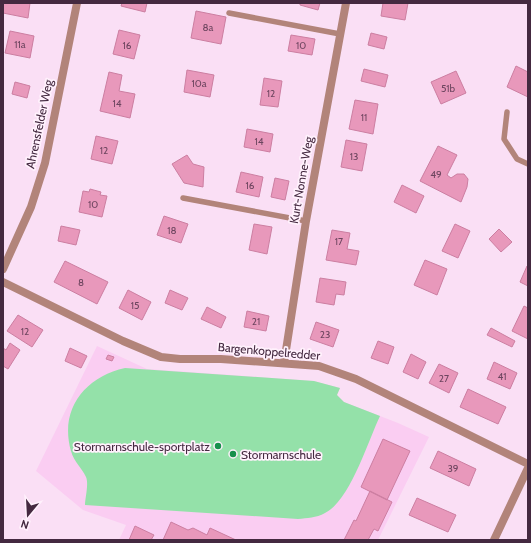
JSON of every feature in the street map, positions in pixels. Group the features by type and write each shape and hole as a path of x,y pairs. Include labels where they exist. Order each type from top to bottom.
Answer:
{"street":[{"name":"Ahrensfelder Weg","path":"3,269 31,207 45,164 77,3"},
{"name":"Kurt-Nonne-Weg","path":"284,363 306,221 346,3"},
{"name":"Bargenkoppelredder","path":"3,282 123,341 161,357 180,359 221,358 319,366 356,379 528,464"},
{"path":"494,540 528,468"}],"lane":[{"path":"229,13 340,34"},
{"path":"507,112 504,139 516,159 528,164"},
{"path":"183,198 306,221"}],"shaded area":[{"name":"Stormarnschule-sportplatz","path":"97,346 147,369 314,381 340,388 337,395 344,402 429,437 378,540 119,540 126,525 83,510 36,471"}],"green space":[{"name":"Stormarnschule-sportplatz","path":"125,368 314,381 340,388 337,395 344,402 380,416 350,484 342,496 334,506 325,513 312,518 298,519 85,505 87,480 72,455 68,436 72,409 78,397 87,387 111,372"}],"building":[{"path":"3,3 30,3 28,18 3,13"},
{"path":"122,3 147,3 145,12 121,6"},
{"path":"300,3 320,3 318,10 300,5"},
{"path":"383,3 408,3 405,20 381,16"},
{"path":"196,11 226,17 221,44 191,38"},
{"path":"119,30 140,35 134,59 113,54"},
{"path":"10,31 34,36 30,58 5,53"},
{"path":"371,33 387,37 384,49 368,45"},
{"path":"291,35 315,39 312,55 288,51"},
{"path":"516,66 528,72 528,97 507,87"},
{"path":"364,69 388,75 385,87 361,81"},
{"path":"187,70 214,75 210,97 184,92"},
{"path":"456,71 466,93 441,104 431,82"},
{"path":"109,72 122,75 119,91 135,94 130,118 100,111"},
{"path":"264,78 282,81 278,107 260,105"},
{"path":"15,82 30,86 27,98 12,94"},
{"path":"355,100 378,104 373,134 349,129"},
{"path":"247,129 273,134 270,152 244,147"},
{"path":"96,136 118,141 112,164 91,159"},
{"path":"346,140 367,144 362,171 341,167"},
{"path":"438,146 457,155 447,175 451,178 457,174 464,174 468,179 467,187 461,202 420,181"},
{"path":"187,155 193,164 204,167 203,187 184,183 172,164"},
{"path":"241,172 263,177 259,197 236,192"},
{"path":"275,178 289,181 285,200 271,197"},
{"path":"402,185 424,196 416,213 394,202"},
{"path":"90,189 101,192 100,195 107,196 102,217 79,212 83,191 89,192"},
{"path":"164,216 188,224 181,243 157,235"},
{"path":"254,224 272,227 267,254 249,250"},
{"path":"455,224 470,231 458,258 442,251"},
{"path":"61,226 80,230 76,245 58,241"},
{"path":"499,229 512,242 501,252 489,239"},
{"path":"332,230 350,233 347,249 359,251 356,265 326,260"},
{"path":"425,260 447,269 437,295 414,285"},
{"path":"65,261 108,282 97,304 54,282"},
{"path":"528,266 528,286 520,282"},
{"path":"320,278 346,282 344,295 336,294 334,305 316,302"},
{"path":"128,290 151,302 142,320 119,308"},
{"path":"170,290 188,298 182,310 165,303"},
{"path":"524,306 528,308 528,339 512,331"},
{"path":"207,307 226,317 221,328 201,319"},
{"path":"247,311 269,316 266,331 244,327"},
{"path":"18,315 43,330 32,347 7,331"},
{"path":"316,322 339,330 333,347 310,339"},
{"path":"491,328 515,341 512,347 487,335"},
{"path":"378,341 394,347 388,364 371,358"},
{"path":"10,343 20,350 8,369 3,366 3,348 6,350"},
{"path":"70,348 87,356 81,368 65,361"},
{"path":"411,354 426,362 418,379 403,372"},
{"path":"108,355 114,357 112,361 106,359"},
{"path":"494,362 517,373 510,389 487,379"},
{"path":"439,364 458,373 449,393 429,383"},
{"path":"468,389 506,407 498,424 460,407"},
{"path":"383,439 410,451 387,500 361,487"},
{"path":"438,451 476,469 469,486 430,468"},
{"path":"370,491 392,502 378,531 374,529 368,540 344,540 354,520 356,521"},
{"path":"417,498 456,515 448,532 409,515"},
{"path":"171,522 188,530 193,528 207,535 210,528 236,540 163,540"},
{"path":"135,526 154,535 151,540 129,540"}],"place":[{"name":"Stormarnschule-sportplatz","path":"218,446"},
{"name":"Stormarnschule","path":"233,454"}]}
